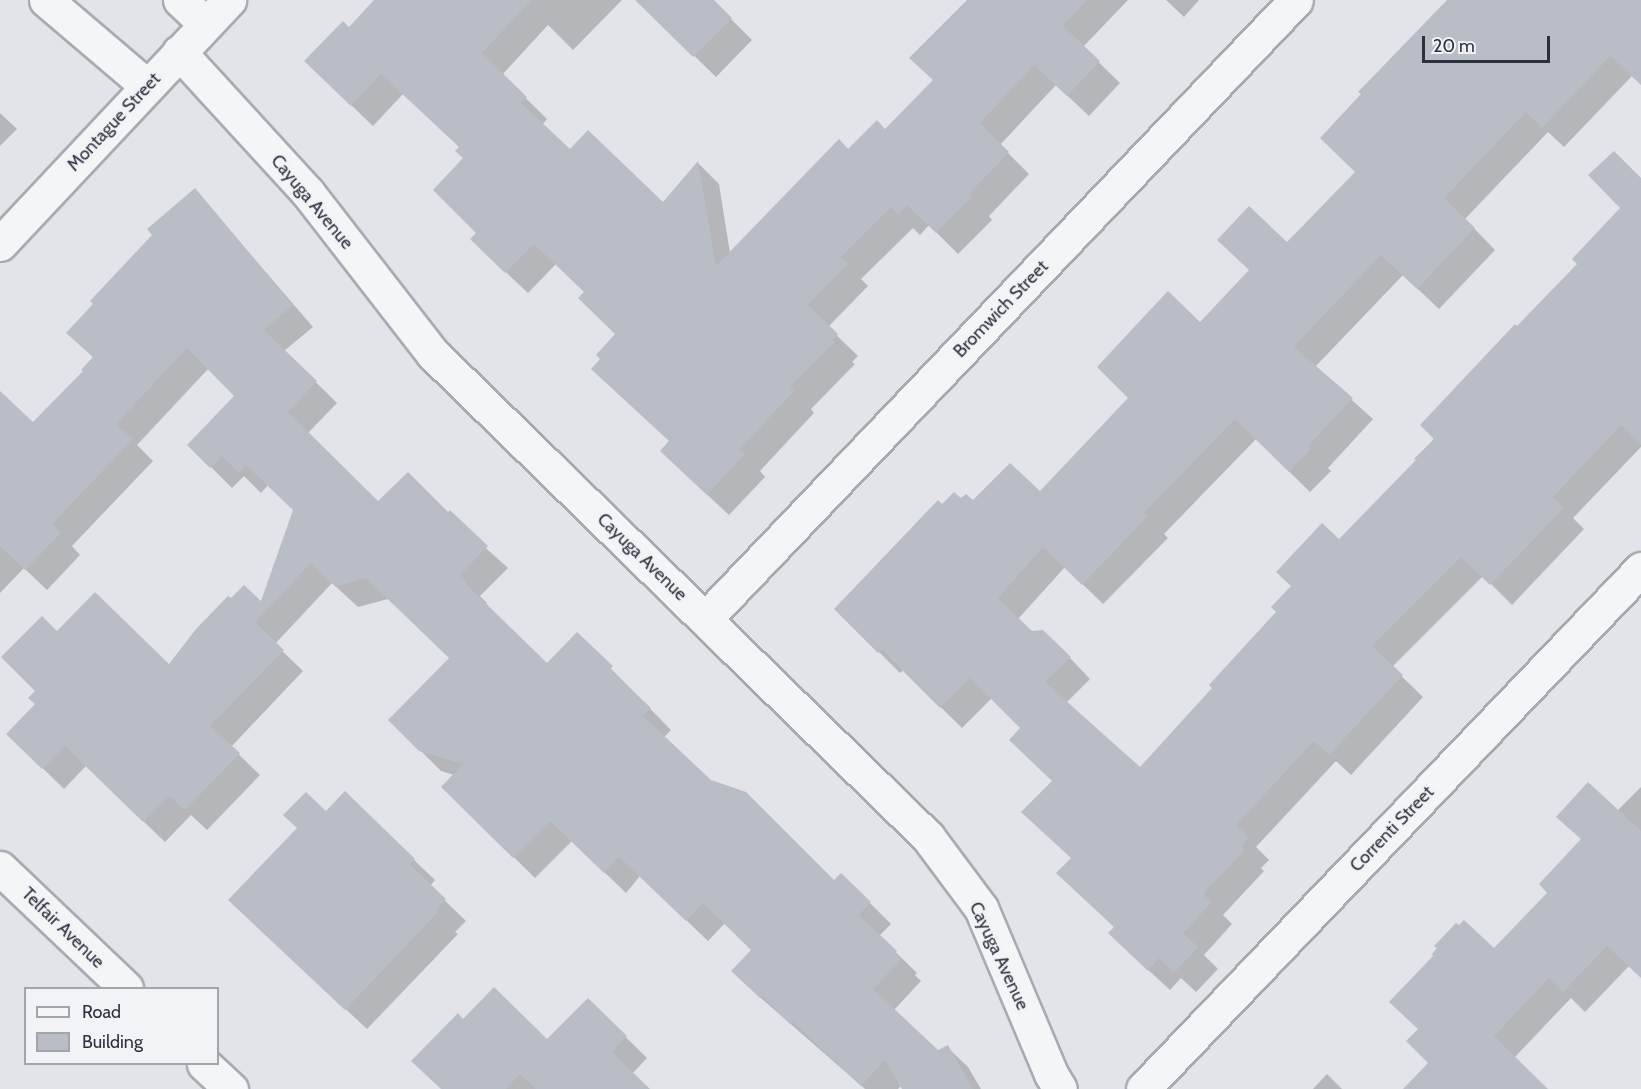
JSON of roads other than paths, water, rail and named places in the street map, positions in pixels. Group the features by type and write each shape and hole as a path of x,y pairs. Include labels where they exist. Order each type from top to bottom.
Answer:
{"street":[{"path":"46,0 147,86"},
{"path":"180,0 206,24"},
{"name":"Montague Street","path":"0,244 229,0"},
{"name":"Bromwich Street","path":"706,618 1296,0"},
{"name":"Cayuga Avenue","path":"179,52 308,193 433,354 928,837 981,908 1051,1074 1060,1089"},
{"name":"Correnti Street","path":"1143,1089 1641,569"},
{"name":"Telfair Avenue","path":"0,868 125,987"},
{"path":"205,1065 231,1089"}]}
